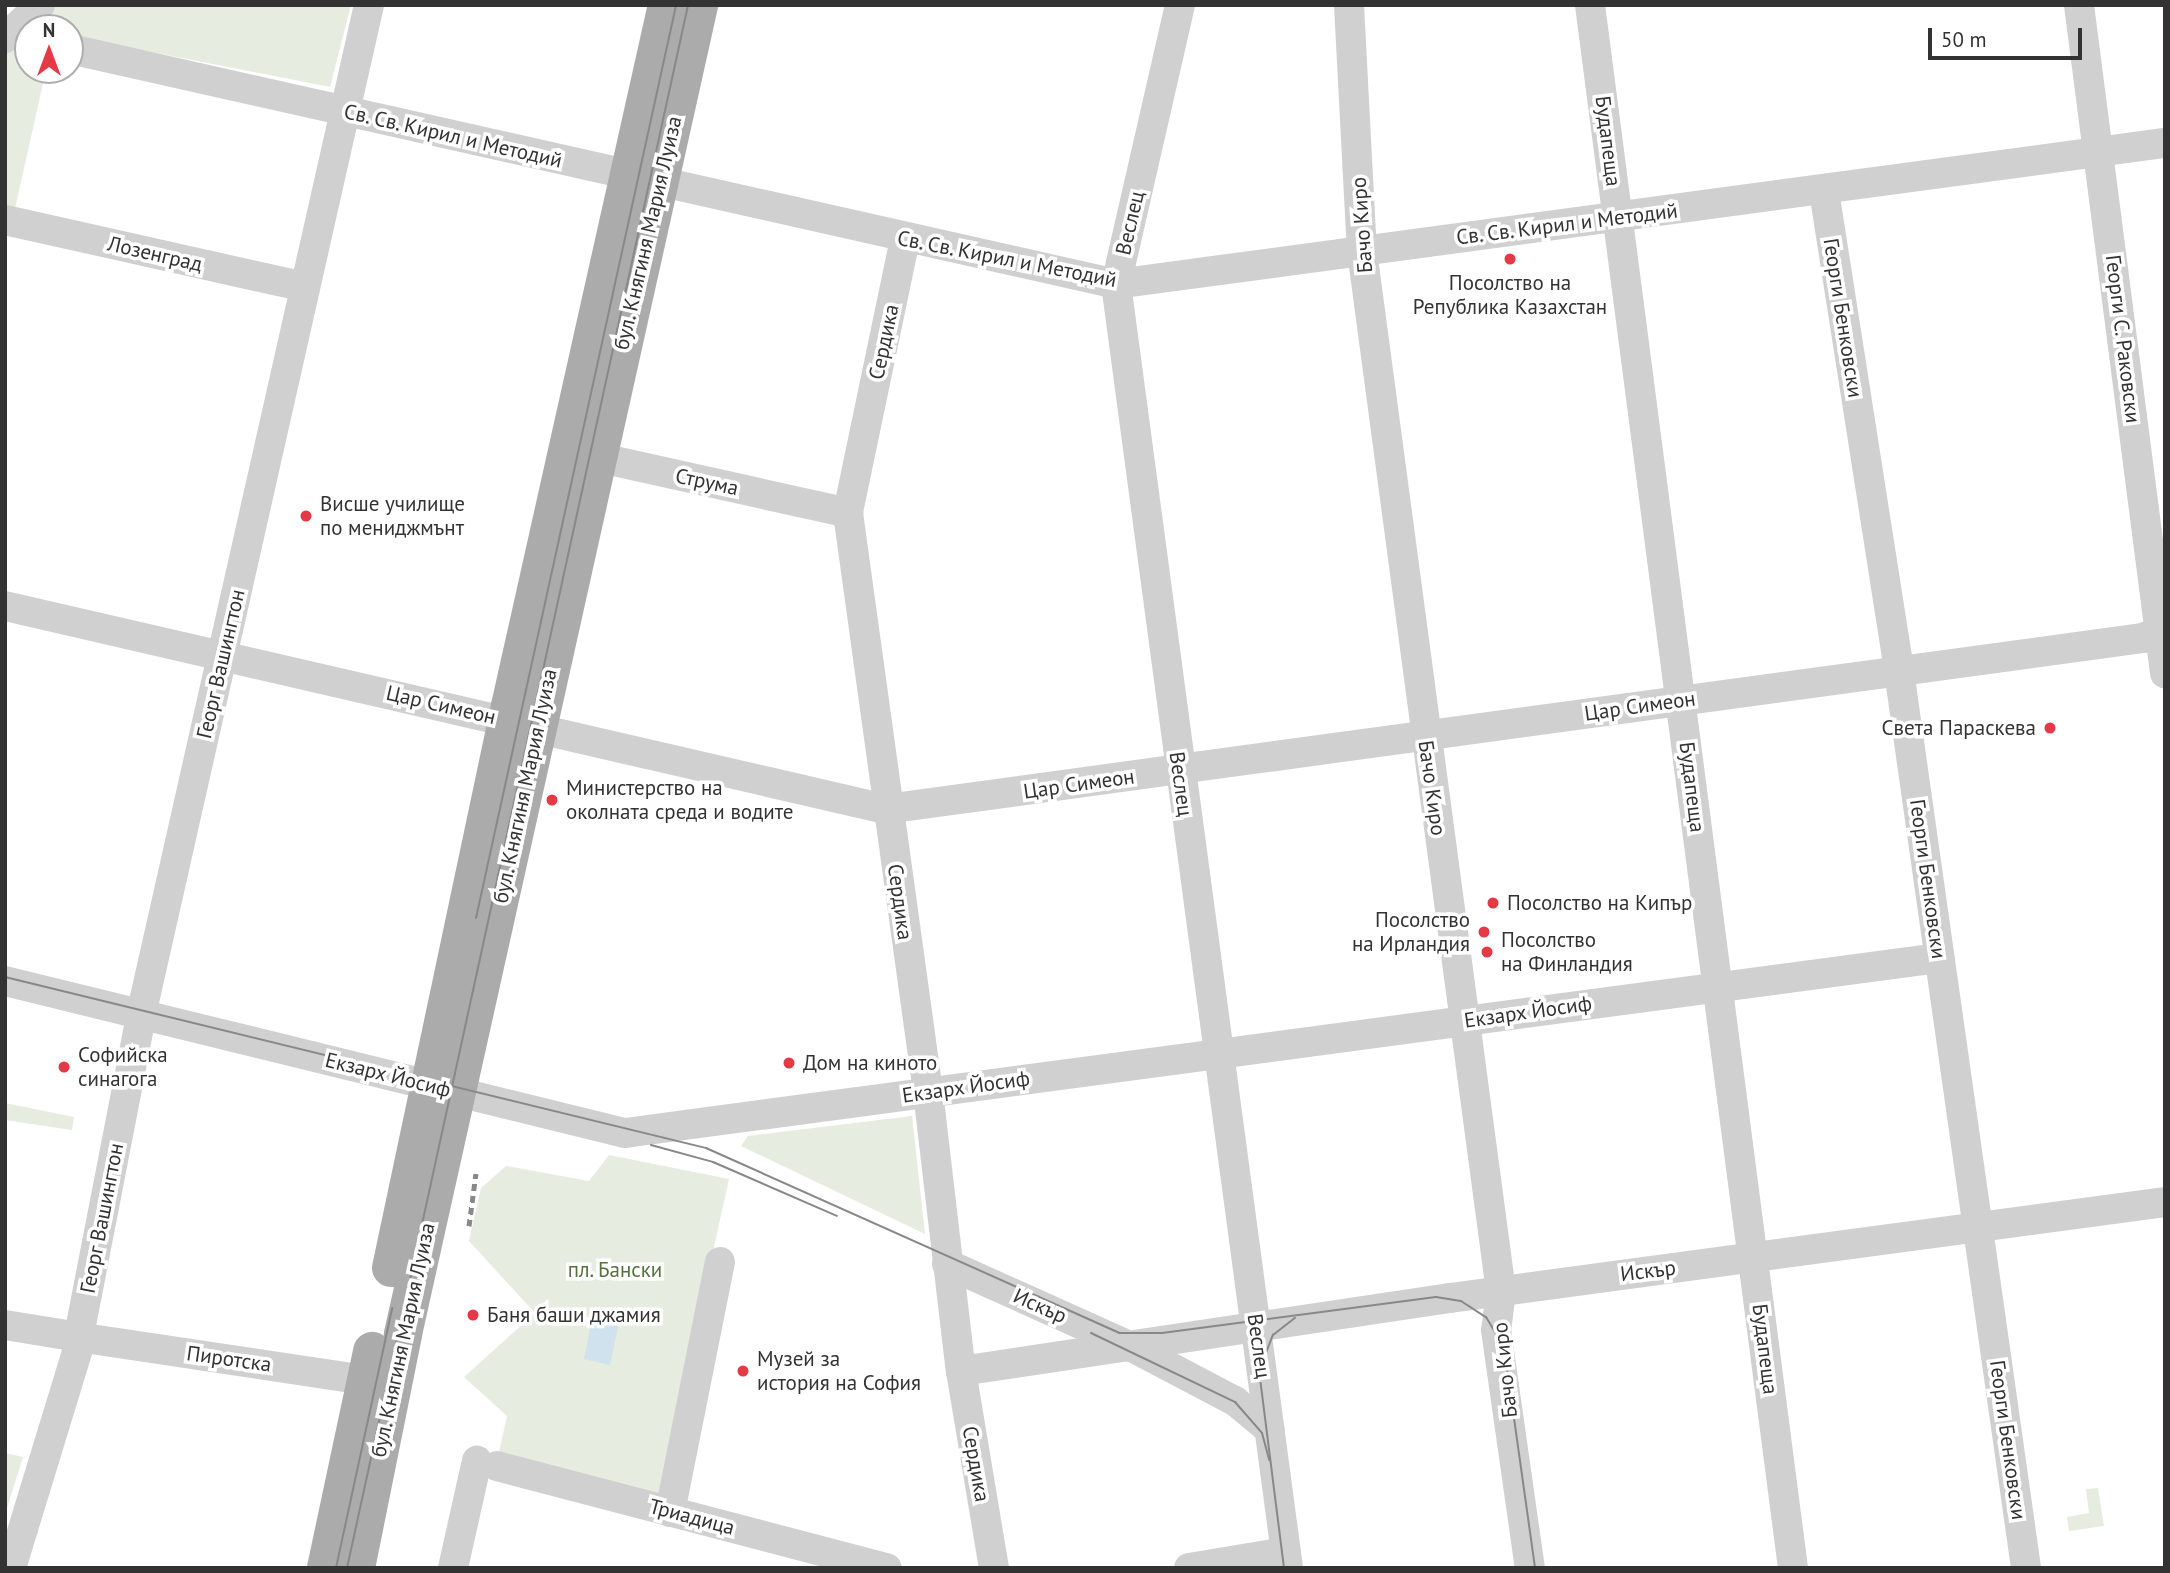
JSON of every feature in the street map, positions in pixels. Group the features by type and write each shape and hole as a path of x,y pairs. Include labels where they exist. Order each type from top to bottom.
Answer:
{"main road":[{"name":"бул. Княгиня Мария Луиза","path":"644,179 667,5"},
{"name":"бул. Княгиня Мария Луиза","path":"356,1568 443,1088 522,724 644,179 699,5"},
{"name":"бул. Княгиня Мария Луиза","path":"326,1568 366,1380 443,1088"}],"street":[{"path":"12,37 40,5"},
{"name":"Георг Вашингтон","path":"11,1568 79,1337 141,1015 369,5"},
{"name":"Веслец","path":"1180,5 1116,284 1179,770 1222,1053 1287,1560"},
{"name":"Бачо Киро","path":"1349,5 1362,251 1424,736 1466,1021 1501,1291 1496,1330 1530,1568"},
{"name":"Будапеща","path":"1590,5 1793,1568"},
{"name":"Георги С. Раковски","path":"2079,5 2162,629 2165,673"},
{"name":"Св. Св. Кирил и Методий","path":"84,52 905,239 1116,284 1824,191 2165,143"},
{"name":"Георги Бенковски","path":"1824,191 1899,671 2025,1568"},
{"name":"Лозенград","path":"5,220 305,287"},
{"name":"Сердика","path":"905,239 848,513 886,809 928,1092 961,1371 994,1568"},
{"name":"Струма","path":"582,454 848,513"},
{"name":"Цар Симеон","path":"5,606 886,809 2143,638 2162,629"},
{"name":"Екзарх Йосиф","path":"5,981 625,1133 1940,958"},
{"name":"Искър","path":"961,1371 1501,1291 2165,1202"},
{"path":"670,1512 720,1262"},
{"name":"Искър","path":"947,1264 1132,1347 1235,1401 1270,1430"},
{"name":"Пиротска","path":"5,1325 366,1380"},
{"name":"Триадица","path":"453,1568 487,1464 887,1568"},
{"path":"1189,1568 1287,1560"}],"green space":[{"path":"55,5 351,5 330,87 84,39 84,14 45,14"},
{"path":"14,44 14,84 43,84 14,213 5,211 5,49"},
{"path":"5,1103 74,1117 72,1130 5,1120"},
{"path":"912,1116 925,1234 741,1146 748,1136"},
{"name":"пл. Бански","path":"609,1155 729,1179 659,1497 498,1457 507,1416 464,1377 535,1313 469,1241 481,1188 506,1166 589,1181"},
{"path":"5,1453 23,1457 5,1515"},
{"path":"2098,1488 2104,1526 2069,1531 2067,1517 2089,1513 2086,1489"}],"water":[{"path":"594,1308 621,1313 610,1365 584,1359"}],"tram line":[{"path":"476,918 676,5"},
{"path":"347,1568 688,5"},
{"path":"5,977 706,1148 1119,1333 1162,1333 1436,1297 1461,1301 1486,1317 1504,1347 1535,1568"},
{"path":"651,1145 713,1162 837,1216"},
{"path":"336,1568 392,1308"},
{"path":"1284,1568 1259,1371 1273,1335 1295,1318"},
{"path":"1091,1333 1235,1402 1262,1433 1269,1460"}],"railway":[{"path":"469,1226 476,1173"}],"place":[{"name":"Посолство на Република Казахстан","path":"1510,259"},
{"name":"Висше училище по мениджмънт","path":"306,516"},
{"name":"Света Параскева","path":"2050,728"},
{"name":"Министерство на околната среда и водите","path":"552,800"},
{"name":"Посолство на Кипър","path":"1493,903"},
{"name":"Посолство на Ирландия","path":"1484,932"},
{"name":"Посолство на Финландия","path":"1487,952"},
{"name":"Дом на киното","path":"789,1063"},
{"name":"Софийска синагога","path":"64,1067"},
{"name":"Баня баши джамия","path":"473,1315"},
{"name":"Музей за история на София","path":"743,1371"}]}
